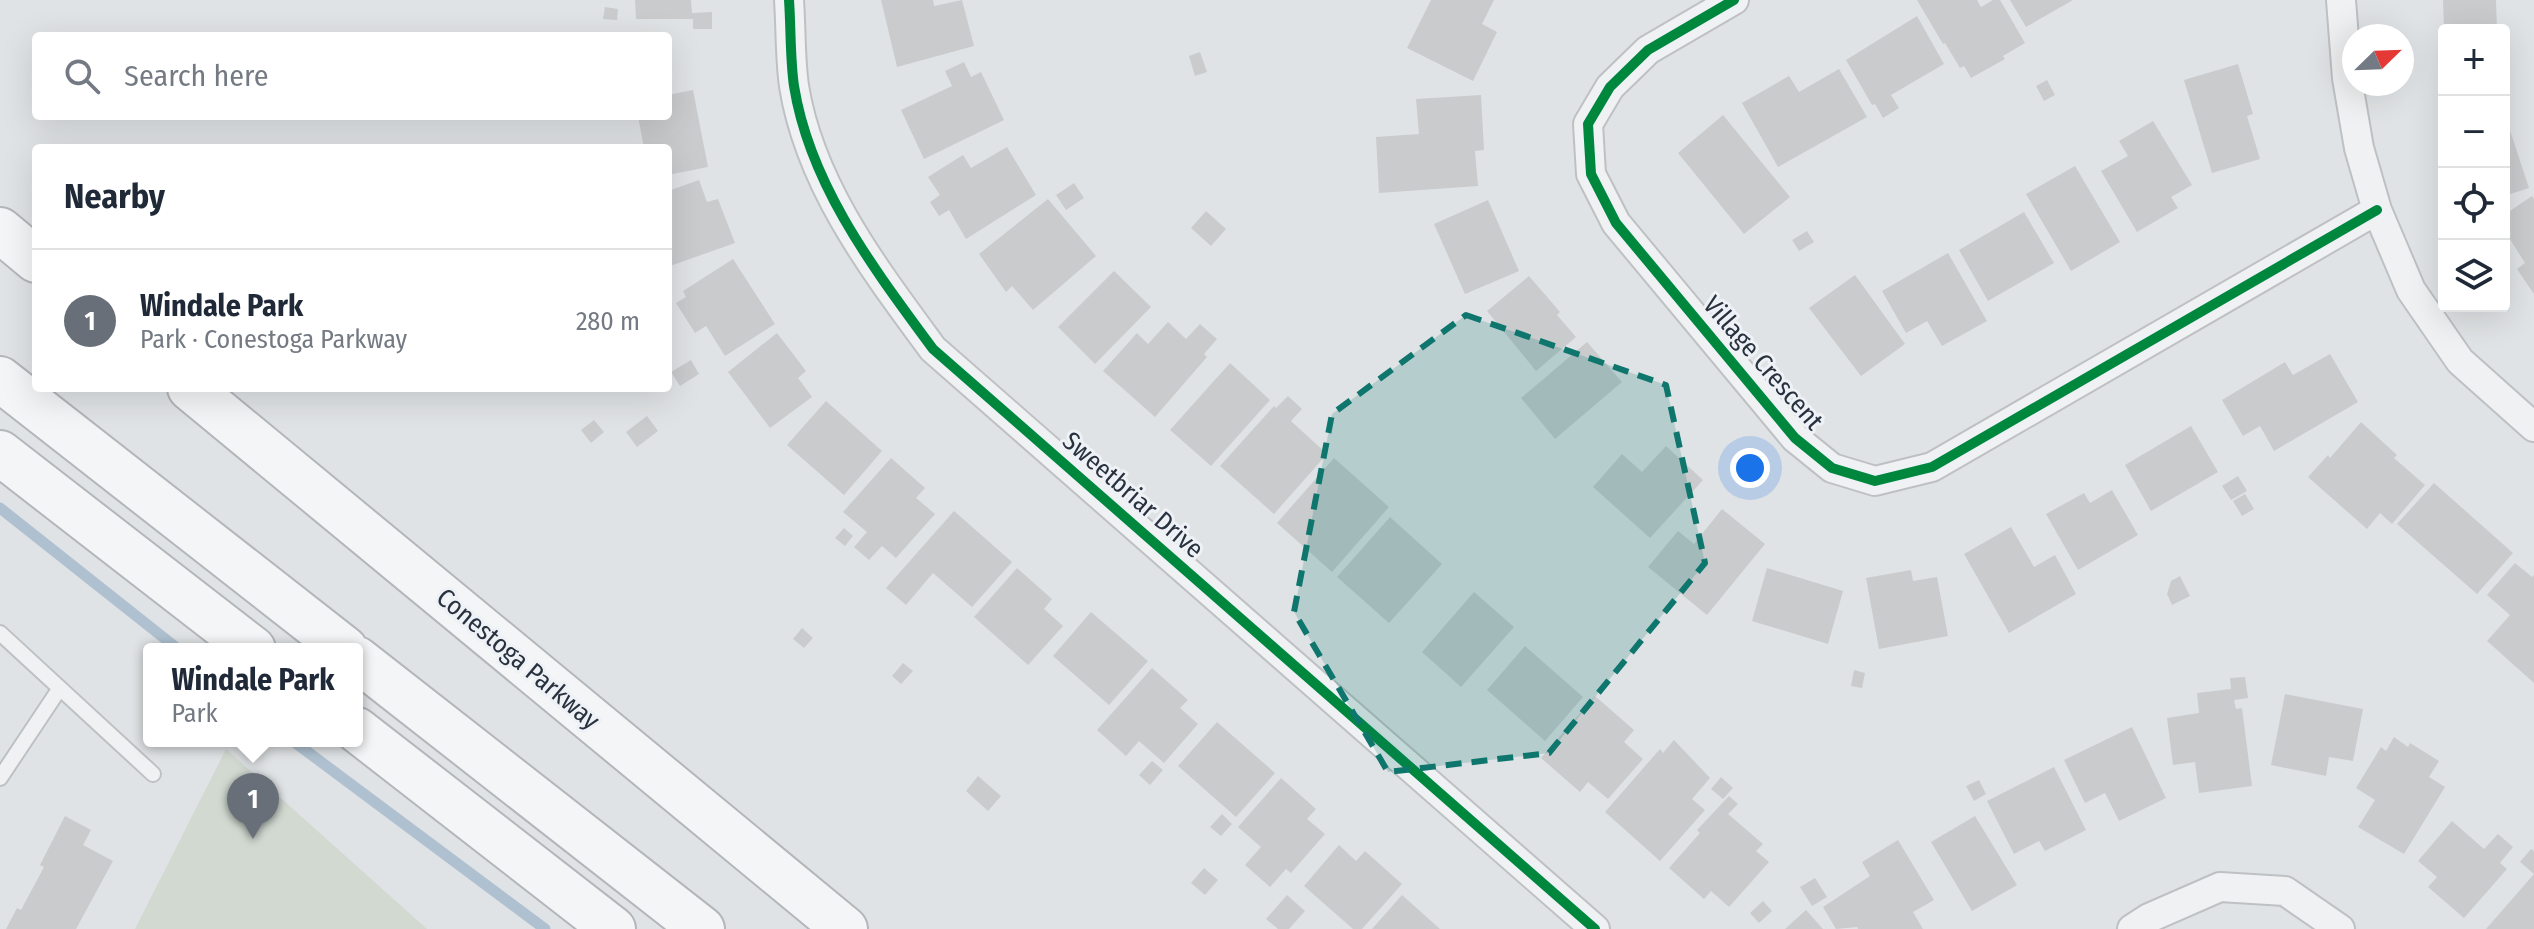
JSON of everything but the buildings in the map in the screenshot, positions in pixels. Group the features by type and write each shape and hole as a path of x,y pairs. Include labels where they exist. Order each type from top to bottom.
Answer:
{"highway":[{"path":"0,230 32,257"},
{"path":"0,379 337,643"},
{"name":"Conestoga Parkway","path":"195,392 845,929"},
{"path":"0,453 245,643"},
{"path":"363,664 702,929"},
{"path":"363,735 613,929"}],"street":[{"name":"Sweetbriar Drive","path":"789,0 794,86 808,141 824,180 876,271 933,349 1595,929"},
{"name":"Village Crescent","path":"1734,0 1648,50 1610,87 1588,124 1591,174 1616,223 1795,438 1832,468 1875,481 1932,467 2377,210"},
{"path":"2341,0 2347,78 2357,134 2377,210 2411,290 2460,361 2534,427"},
{"path":"2132,929 2149,918 2220,887 2285,891 2340,929"}],"lane":[{"path":"0,633 153,774"},
{"path":"0,778 60,688"}],"highlighted area":[{"path":"1466,315 1666,385 1705,563 1549,753 1388,772 1294,612 1332,414"}],"shaded area":[{"path":"226,749 427,929 135,929"}],"waterway":[{"path":"0,508 170,643"},
{"path":"301,747 545,929"}],"cycle path":[{"path":"789,0 794,86 814,158 848,225 933,349 1595,929"},
{"path":"1734,0 1648,50 1610,87 1588,124 1591,174 1616,223 1795,438 1832,468 1875,481 1932,467 2377,210"}],"place":[{"name":"Windale Park","path":"253,839"}]}
